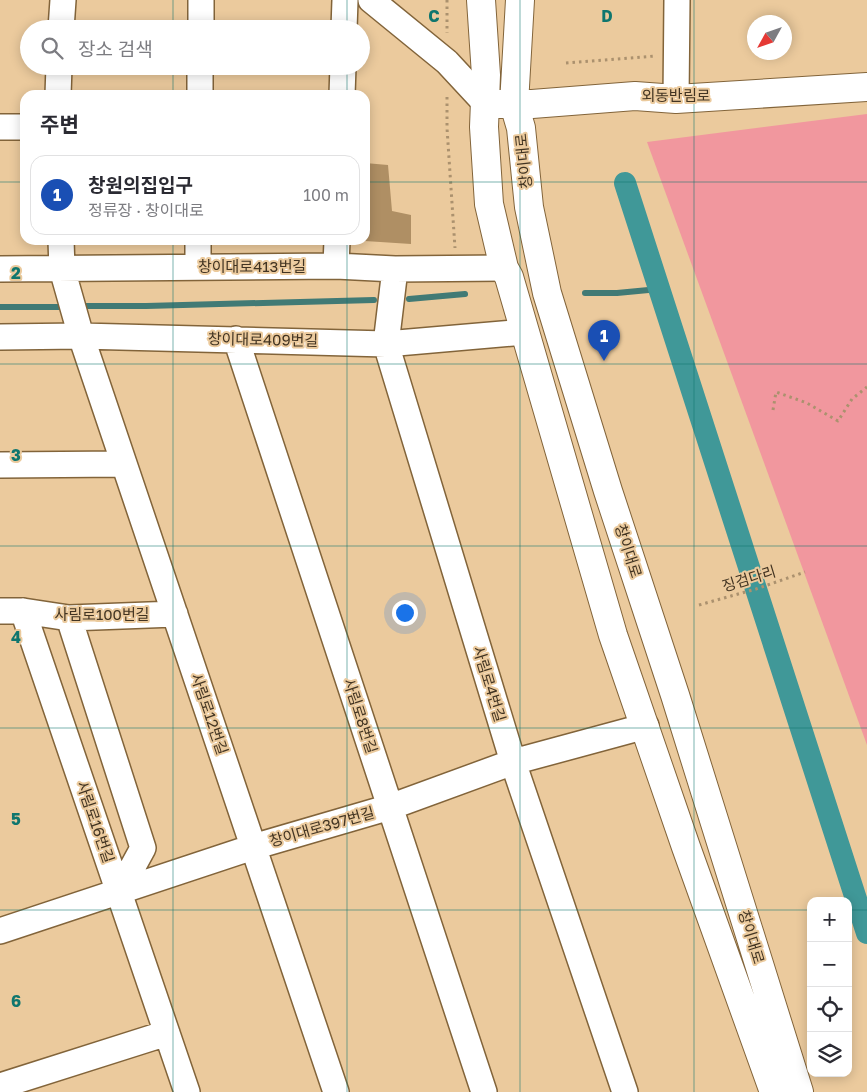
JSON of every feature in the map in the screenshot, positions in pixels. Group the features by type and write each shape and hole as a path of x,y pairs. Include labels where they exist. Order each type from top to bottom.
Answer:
{"main road":[{"path":"481,0 486,76 484,126 489,204 507,272"},
{"name":"창이대로","path":"520,0 518,27 521,128 529,207 543,272 553,311 608,491 675,695 800,1092"},
{"name":"외동반림로","path":"486,104 520,100 636,96 676,99 867,87"},
{"name":"창이대로","path":"507,272 613,635 646,726 686,847 774,1092"}],"street":[{"path":"62,20 63,0"},
{"path":"201,0 201,20"},
{"path":"344,20 345,0"},
{"path":"371,0 447,62 486,104"},
{"path":"676,99 677,0"},
{"path":"58,90 59,75"},
{"path":"200,75 200,90"},
{"path":"342,75 342,90"},
{"path":"0,127 20,127"},
{"name":"사림로12번길","path":"61,245 64,275 79,330 336,1092"},
{"path":"198,245 198,267"},
{"path":"336,266 337,245"},
{"name":"창이대로413번길","path":"0,269 64,275 198,267 336,266 395,269 457,268 507,272"},
{"name":"사림로4번길","path":"395,269 386,344 513,762 624,1092"},
{"name":"창이대로409번길","path":"0,338 79,330 236,340 386,344 523,325"},
{"name":"사림로8번길","path":"236,340 484,1092"},
{"path":"0,465 124,464"},
{"name":"사림로100번길","path":"11,611 69,618 175,614"},
{"name":"사림로16번길","path":"11,611 119,892 187,1092"},
{"path":"69,618 143,848 119,892"},
{"name":"창이대로397번길","path":"0,931 253,847 390,808 513,762 646,726"},
{"path":"0,1086 167,1033"}],"path":[{"path":"566,63 676,54"},
{"path":"447,128 457,268"},
{"path":"773,410 776,392 807,403 838,421 852,398 867,387"},
{"name":"징검다리","path":"699,605 756,589 805,572"}],"shaded area":[{"path":"867,114 867,745 647,142"}],"building":[{"path":"370,163 388,165 392,211 411,215 411,244 370,241"}],"waterway":[{"path":"625,183 867,933"},
{"path":"585,293 617,293 659,289"},
{"path":"409,299 465,294"},
{"path":"79,306 374,300"},
{"path":"0,307 66,307"}],"place":[{"name":"창원의집입구","path":"604,361"}]}
